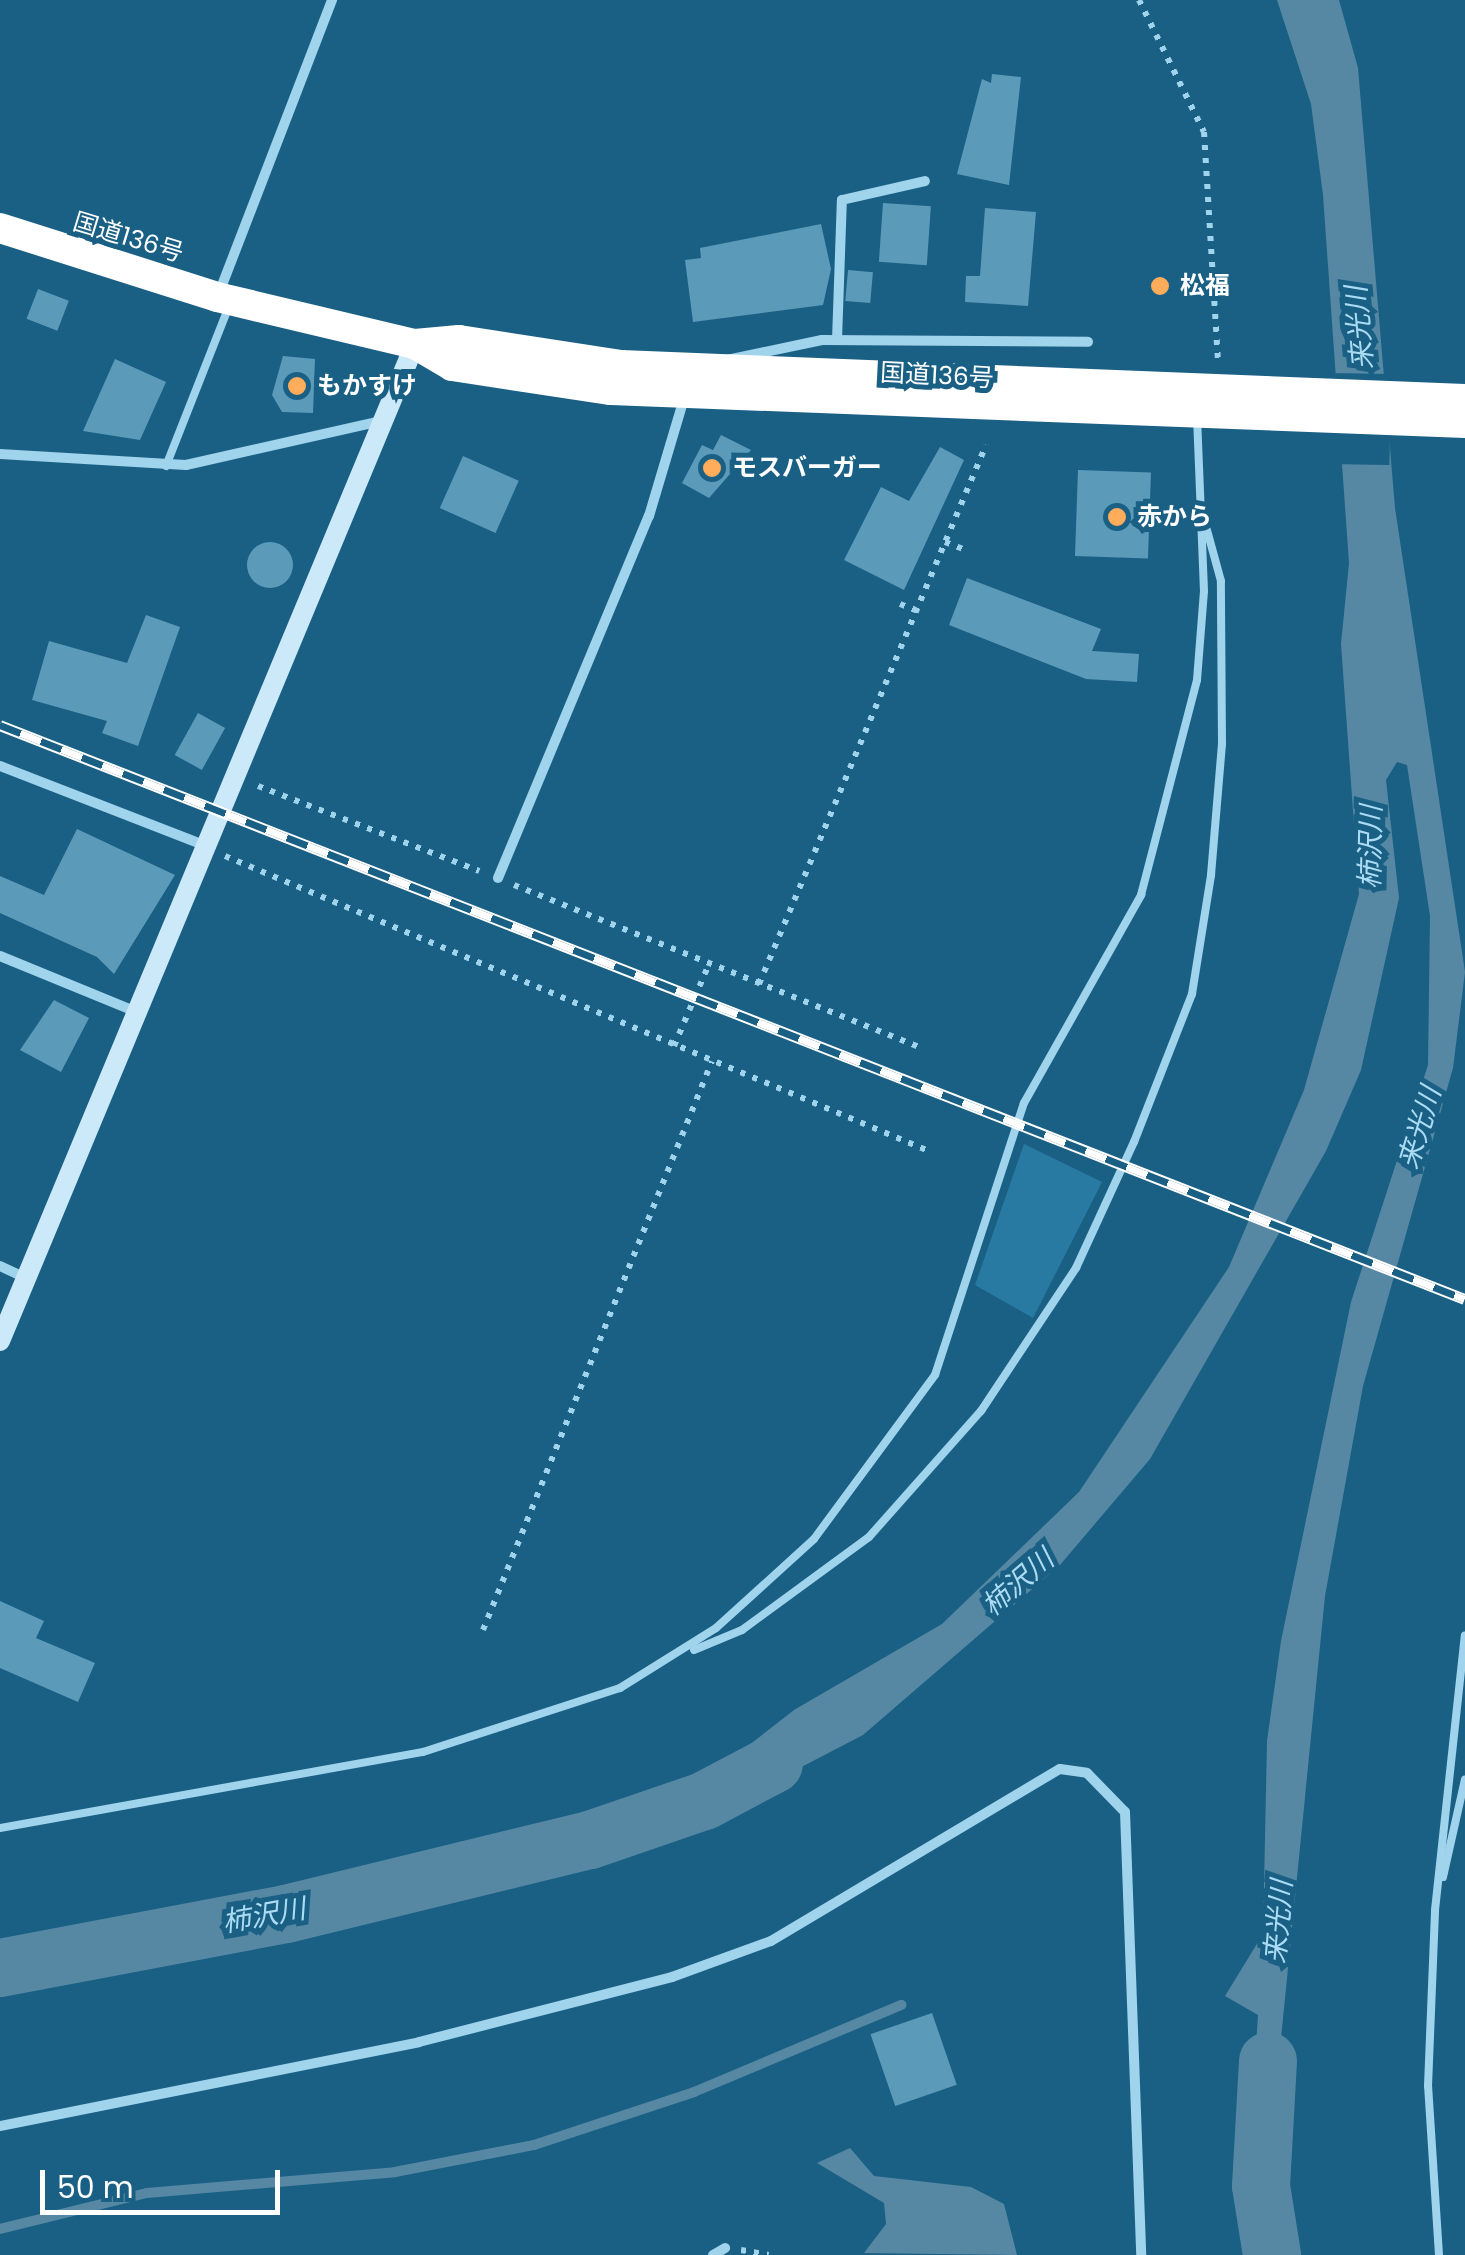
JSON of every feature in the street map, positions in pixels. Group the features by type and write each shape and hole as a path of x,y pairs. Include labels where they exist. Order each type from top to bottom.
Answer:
{"highway":[{"name":"国道136号","path":"0,228 224,299 415,344 452,366 685,394 1197,419 1233,404 1465,399"},
{"name":"国道136号","path":"415,344 459,340 705,370 1465,423"}],"street":[{"path":"224,299 332,0"},
{"path":"837,340 842,200 925,181"},
{"path":"705,370 761,346 837,340 1088,342"},
{"path":"0,1341 390,419 415,344"},
{"path":"498,878 649,516 685,394"},
{"path":"0,454 166,466 390,419"},
{"path":"0,766 210,847"},
{"path":"0,956 140,1013"},
{"path":"0,1266 27,1278"},
{"path":"0,2126 419,2042 672,1977 772,1941 1060,1769 1087,1773 1124,1812 1140,2255"},
{"path":"714,2255 725,2248"}],"lane":[{"path":"166,466 224,299"},
{"path":"680,1655 814,1539 934,1375 1024,1103 1146,878 1197,680 1202,508 1197,419"},
{"path":"0,1828 424,1752 620,1688 680,1655 742,1630 869,1537 981,1411 1076,1268 1134,1142 1192,994 1211,875 1222,744 1220,581 1202,508"},
{"path":"1439,2255 1428,2086 1435,1910 1465,1636"},
{"path":"1435,1910 1465,1779"}],"path":[{"path":"1139,0 1204,132 1233,404"},
{"path":"759,984 986,445"},
{"path":"945,542 968,551"},
{"path":"900,604 916,610"},
{"path":"238,779 498,878 923,1049"},
{"path":"210,847 930,1151"},
{"path":"674,1046 710,964"},
{"path":"483,1630 712,1061"}],"shaded area":[{"path":"1024,1144 1102,1182 1033,1318 975,1285"}],"water":[{"path":"1277,0 1339,0 1358,68 1395,508 1465,972 1453,1068 1363,1386 1325,1596 1271,2139 1250,2142 1258,2015 1225,1996 1263,1934 1267,1741 1281,1641 1351,1302 1428,1065 1430,916 1407,765 1397,762 1386,780 1399,898 1361,1070 1326,1151 1150,1459 1060,1565 863,1735 709,1815 697,1786 794,1710 942,1624 1079,1492 1229,1267 1304,1090 1359,894 1341,644 1349,563 1323,195 1311,104"},
{"path":"850,2148 874,2176 971,2187 1004,2204 1017,2255 864,2253 886,2224 884,2203 817,2163"}],"pier":[{"path":"1328,373 1391,374 1389,465 1326,464"}],"building":[{"path":"992,74 1021,77 1009,185 957,174 982,79 991,83"},
{"path":"883,203 931,206 927,265 879,262"},
{"path":"985,208 1036,212 1028,306 965,302 966,276 980,276"},
{"path":"821,224 831,269 823,305 693,322 685,260 701,258 700,248"},
{"path":"848,270 873,272 870,303 845,301"},
{"path":"38,289 69,301 57,331 27,319"},
{"path":"283,356 315,359 313,413 282,412 272,395"},
{"path":"115,359 166,382 140,440 83,431"},
{"path":"721,435 751,450 709,498 682,483 702,445 713,450"},
{"path":"940,447 964,460 904,590 844,560 881,487 909,501"},
{"path":"463,456 519,481 496,533 440,508"},
{"path":"1078,470 1151,473 1148,558 1075,556"},
{"path":"270,542 286,549 293,565 286,581 270,588 254,581 247,565 254,549"},
{"path":"967,578 1101,629 1092,651 1139,654 1137,682 1086,679 949,625"},
{"path":"146,615 180,627 138,746 102,733 107,721 32,700 49,641 127,663"},
{"path":"198,713 225,728 202,770 175,755"},
{"path":"77,829 175,875 114,974 97,957 0,913 0,876 44,895"},
{"path":"54,1000 89,1018 61,1072 20,1050"},
{"path":"0,1601 44,1621 36,1638 95,1663 78,1702 0,1668"},
{"path":"932,2013 957,2085 895,2106 871,2034"}],"waterway":[{"name":"柿沢川","path":"0,1968 286,1914 590,1840 704,1801 774,1764"},
{"path":"0,2229 147,2193 395,2172 534,2145 694,2092 901,2005"},
{"name":"来光川","path":"1268,2061 1261,2186 1272,2255"}],"railway":[{"path":"0,725 1465,1299"}],"place":[{"name":"松福","path":"1160,286"},
{"name":"もかすけ","path":"297,386"},
{"name":"モスバーガー","path":"712,468"},
{"name":"赤から","path":"1117,517"}]}
